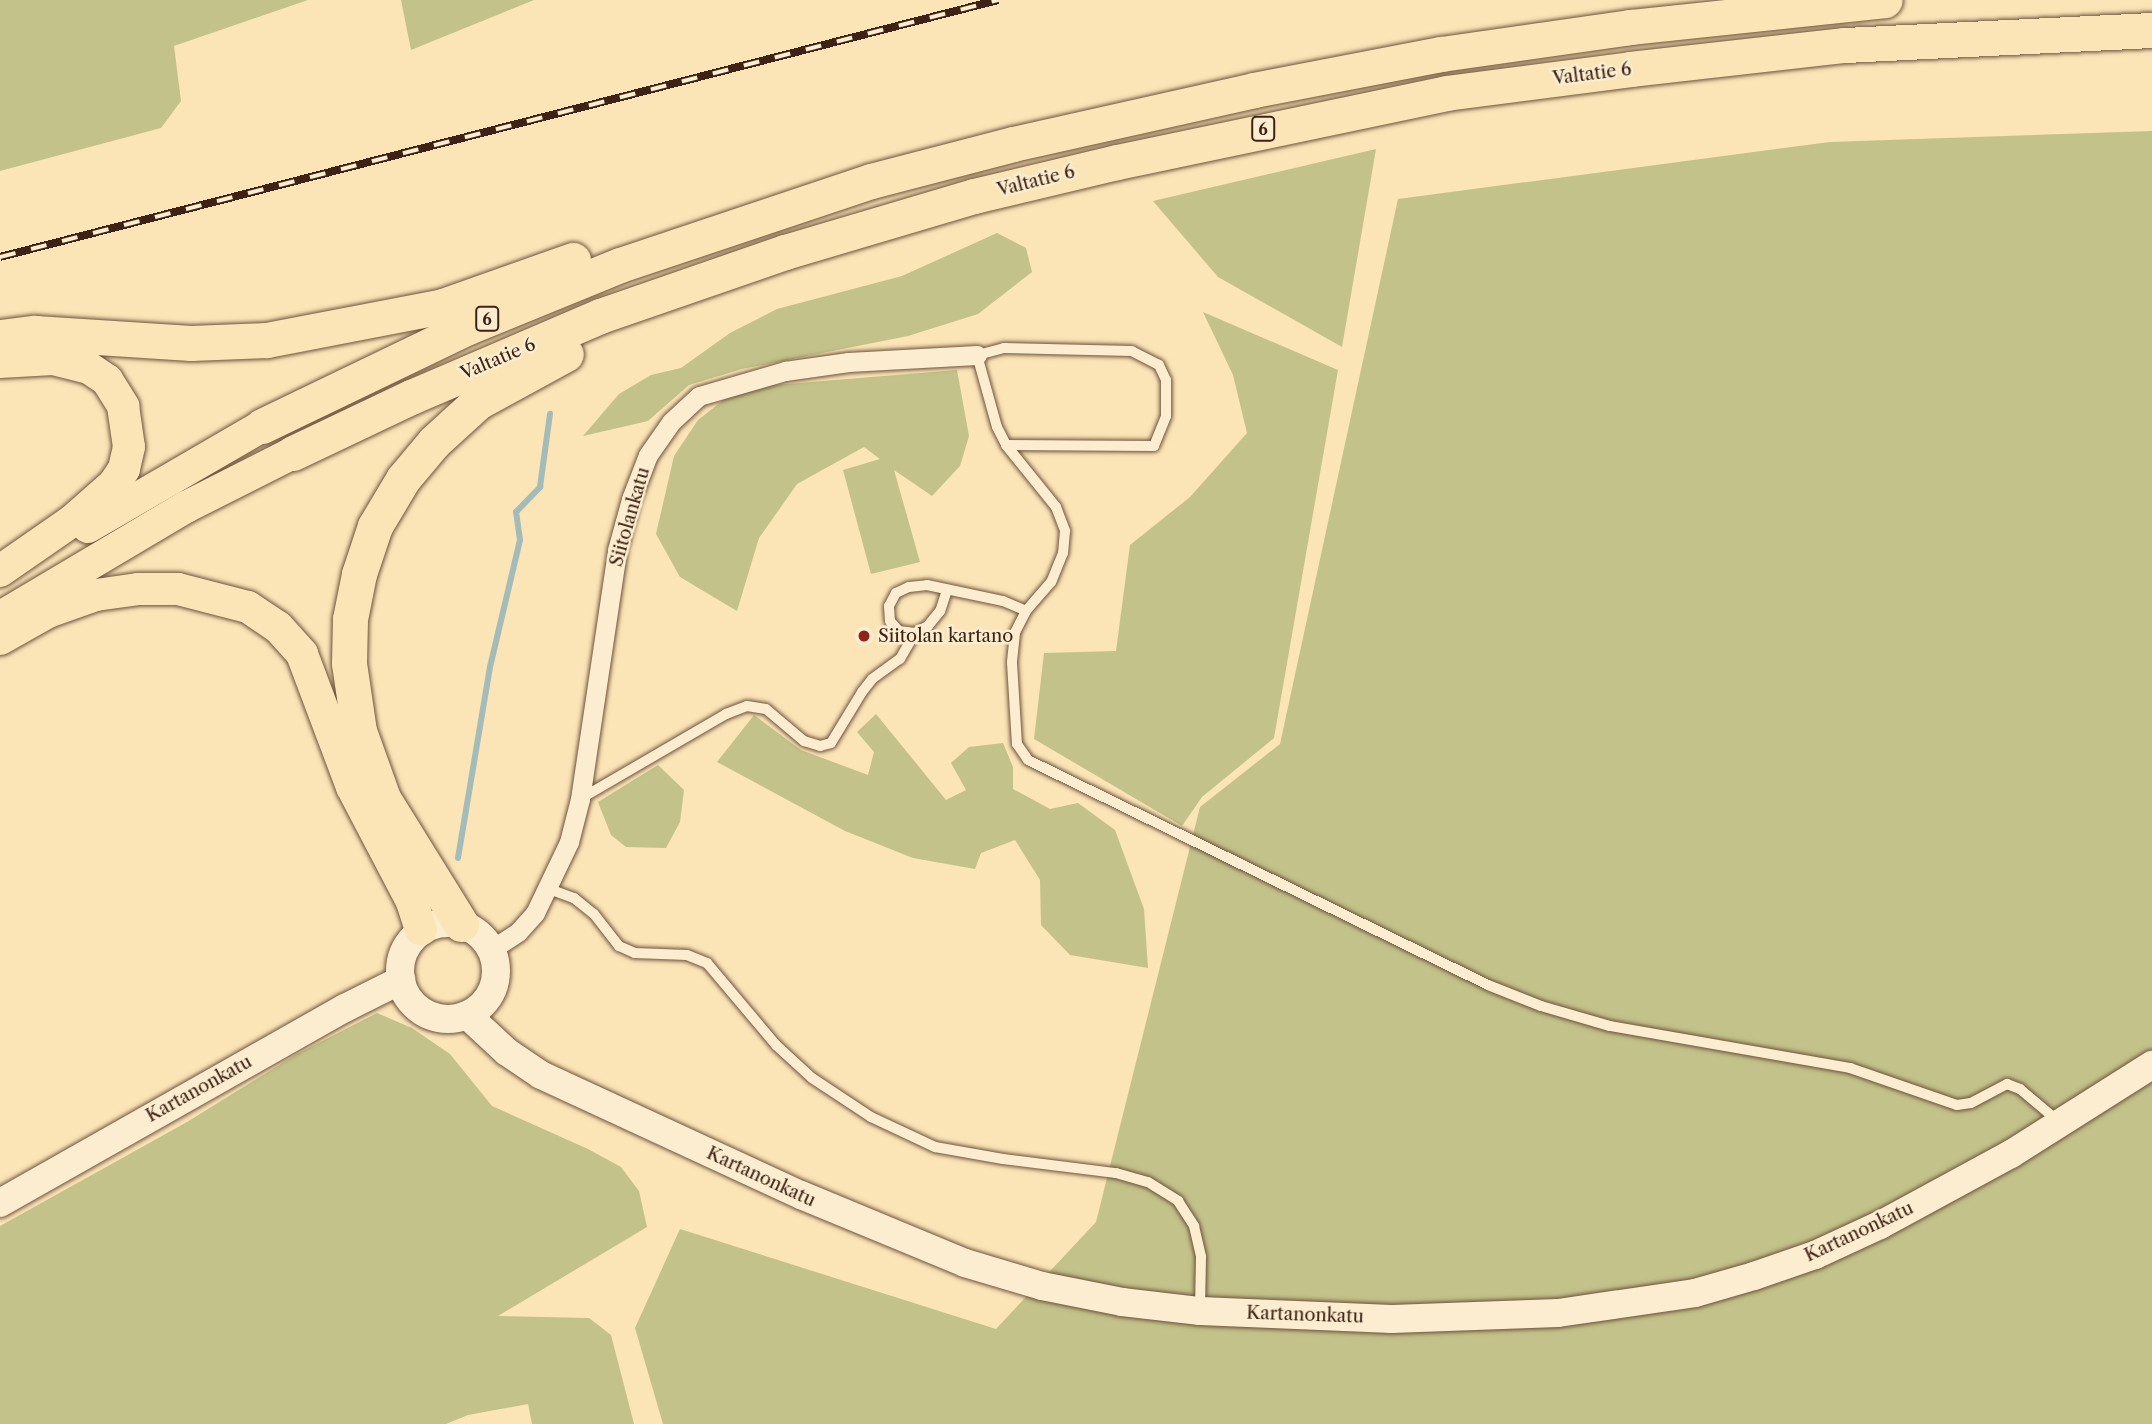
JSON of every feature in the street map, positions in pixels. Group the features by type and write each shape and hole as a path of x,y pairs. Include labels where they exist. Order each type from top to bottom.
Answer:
{"highway":[{"name":"6","path":"0,581 175,474 262,426 468,327 620,265 871,181 1013,144 1254,90 1441,54 1630,27 1885,0"},
{"name":"Valtatie 6","path":"0,617 186,507 400,402 600,316 785,252 974,196 1262,129 1446,93 1845,46 2152,30"},
{"path":"461,924 383,798 359,731 349,663 349,619 359,575 375,526 403,479 433,443 478,402 541,365 665,310 974,196"},
{"path":"0,337 35,334 191,343 267,340 443,306 624,242 719,232"},
{"path":"0,362 53,359 89,368 107,380 123,406 129,447 124,469 114,484 72,521 0,571"},
{"path":"0,639 48,612 96,596 138,589 178,589 248,607 278,627 302,654 352,787 412,902 421,930"}],"main road":[{"path":"440,923 461,924 474,929 492,949 497,968 494,988 483,1004 467,1015 450,1019 433,1017 418,1009 407,996 401,980 404,952 421,930 440,923"},
{"name":"Kartanonkatu","path":"0,1203 345,1007 401,980"},
{"name":"Kartanonkatu","path":"467,1015 507,1052 541,1074 878,1229 965,1263 1042,1286 1122,1302 1200,1311 1392,1319 1558,1313 1695,1293 1815,1255 1880,1225 2061,1124 2152,1065"}],"street":[{"name":"Siitolankatu","path":"492,949 518,932 535,913 549,889 569,842 580,799 617,550 631,499 648,455 671,422 699,396 785,371 860,361 977,355"}],"lane":[{"path":"1006,445 1154,446 1166,416 1166,380 1159,365 1132,351 1004,348 977,355 997,427 1006,445 1056,507 1065,531 1063,553 1051,582 1026,611 1015,633 1012,663 1017,744 1028,760 1324,907 1488,985 1541,1006 1611,1026 1850,1068 1957,1105 1971,1102 2007,1084 2020,1089 2061,1124"},
{"path":"915,633 899,631 890,621 889,606 896,593 909,587 927,585 1003,601 1026,611"},
{"path":"580,799 726,713 747,706 766,709 804,741 820,746 831,743 872,679 900,659 915,633 928,626 940,611 947,590"},
{"path":"549,889 575,898 594,914 619,946 635,953 687,955 708,963 776,1045 812,1078 871,1117 935,1147 1003,1159 1116,1173 1148,1182 1178,1201 1194,1226 1200,1257 1200,1311"}],"shaded area":[{"path":"0,0 308,0 174,46 181,101 161,128 0,171"},
{"path":"401,0 534,0 411,50"},
{"path":"2152,131 2152,1424 663,1424 635,1328 680,1229 996,1329 1096,1222 1200,807 1280,744 1398,199 1830,142"},
{"path":"1376,149 1342,347 1218,277 1153,201"},
{"path":"997,233 1026,248 1032,272 978,314 908,336 742,369 689,385 648,421 583,436 619,394 651,375 681,368 730,333 777,309 902,276"},
{"path":"1203,312 1338,370 1274,738 1202,797 1182,826 1034,739 1044,653 1116,651 1130,545 1190,497 1247,433 1233,375"},
{"path":"957,370 969,436 960,466 932,496 894,470 920,562 871,574 843,470 880,459 864,447 797,484 759,538 737,611 680,577 656,534 674,456 698,420 739,388"},
{"path":"876,714 946,800 966,790 951,763 969,747 1003,743 1013,767 1013,789 1050,809 1078,803 1115,830 1144,909 1148,968 1070,955 1041,925 1040,880 1015,840 981,853 975,869 913,858 845,831 717,762 754,715 801,750 868,775 874,752 857,732"},
{"path":"658,765 684,790 680,822 666,848 626,847 611,835 598,802"},
{"path":"377,1013 412,1028 450,1054 492,1106 588,1149 621,1167 639,1191 647,1227 498,1316 589,1318 611,1335 634,1424 532,1424 528,1404 468,1415 446,1424 0,1424 0,1226 187,1122 297,1054"}],"waterway":[{"path":"458,858 490,667 520,540 516,512 540,487 550,414"}],"railway":[{"path":"0,257 998,0"}],"place":[{"name":"Siitolan kartano","path":"864,636"}]}
